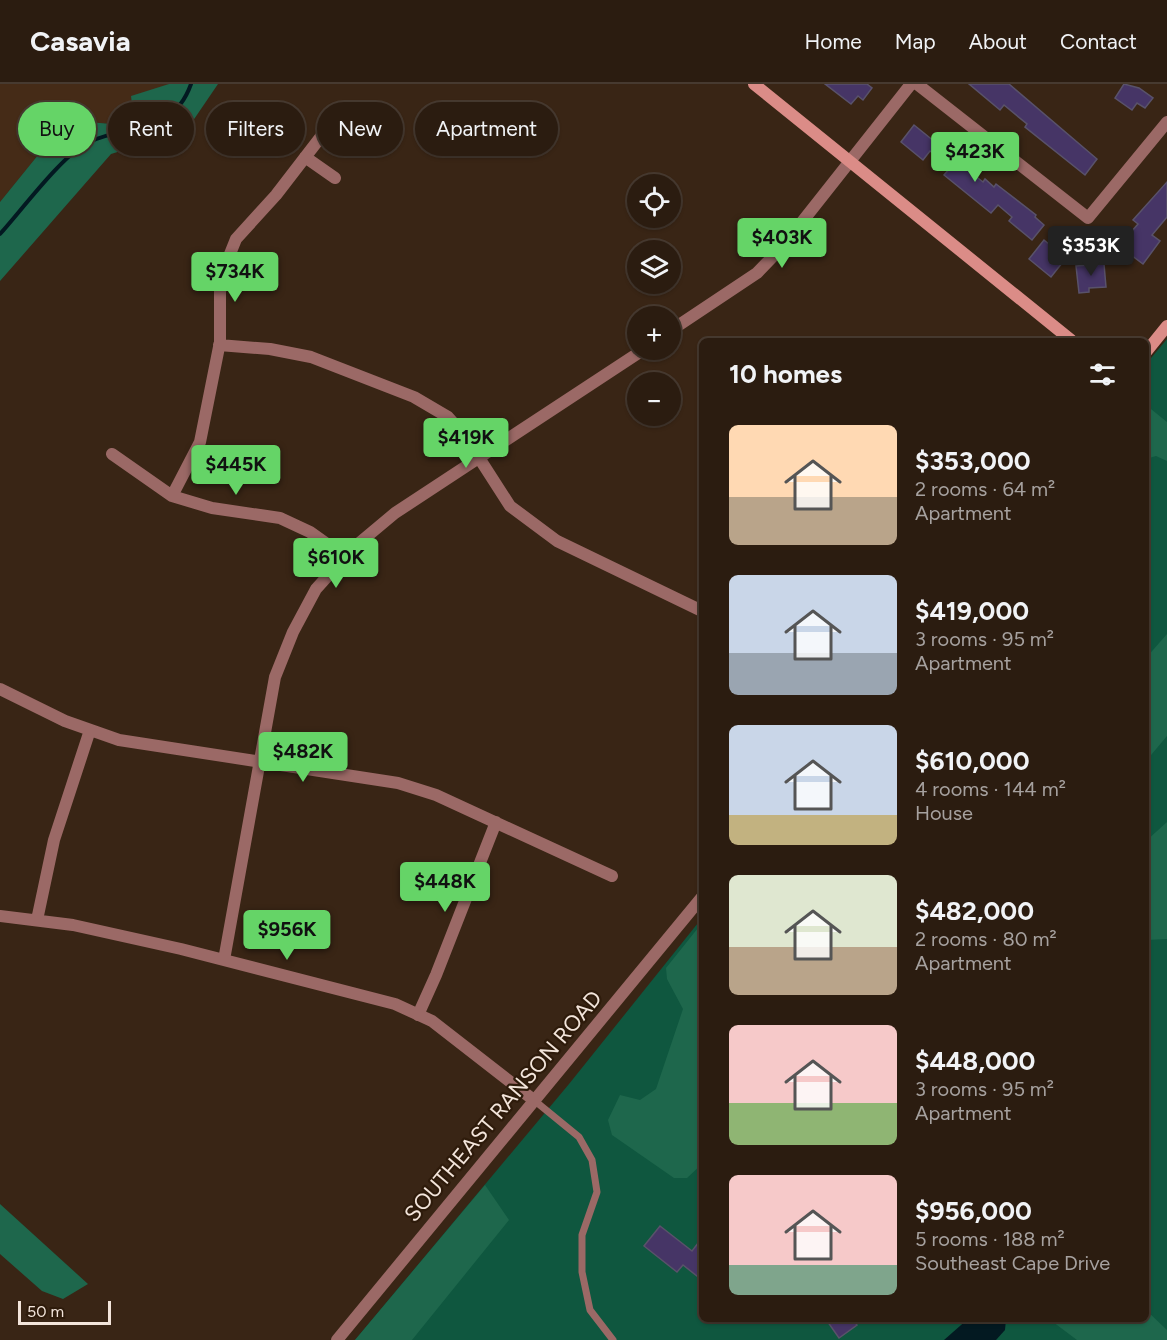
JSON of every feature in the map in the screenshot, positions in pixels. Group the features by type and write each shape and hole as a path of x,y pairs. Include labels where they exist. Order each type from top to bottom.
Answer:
{"main road":[{"path":"754,84 1069,338"},
{"path":"1149,348 1167,326"}],"street":[{"path":"681,324 757,273 783,246 911,84"},
{"path":"916,84 1088,218 1167,122"},
{"path":"172,496 200,442 219,345 224,269 236,239 276,195 317,142"},
{"path":"305,157 336,178"},
{"path":"219,345 270,349 311,357 414,397 448,417 465,436 477,459 510,506 557,541 699,610"},
{"path":"224,960 274,677 293,632 316,589 345,557 395,513 628,360"},
{"path":"112,454 172,496 212,508 280,518 310,532 345,557"},
{"path":"0,689 64,721 119,740 398,783 436,795 612,876"},
{"path":"37,920 54,840 90,730"},
{"path":"418,1014 436,975 496,822"},
{"name":"SOUTHEAST RANSON ROAD","path":"336,1340 699,901"},
{"path":"0,916 73,925 224,960 395,1004 432,1021 535,1101"}],"lane":[{"path":"535,1101 579,1137 592,1160 597,1192 582,1234 582,1272 590,1310 613,1340"}],"shaded area":[{"path":"0,84 169,84 147,102 108,102 108,124 96,123 96,102 18,102 18,156 37,156 0,202"}],"green space":[{"path":"169,84 218,84 194,119 194,102 132,102 131,96"},
{"path":"96,123 108,124 109,156 0,281 0,202 37,156 96,156"},
{"path":"1167,339 1167,1340 355,1340 569,1084 699,922 699,1322 1149,1322 1149,360"},
{"path":"1149,407 1167,422 1167,461 1156,456 1149,458"},
{"path":"1167,634 1167,736 1149,757 1149,655"},
{"path":"1167,822 1167,939 1149,940 1149,838"},
{"path":"699,927 699,1167 687,1178 674,1178 612,1135 608,1120 620,1095 640,1100 656,1089 683,1009 667,979 666,968"},
{"path":"485,1185 509,1220 412,1340 355,1340"},
{"path":"0,1204 88,1284 63,1299 42,1291 0,1254"},
{"path":"1149,1313 1167,1330 1167,1340 1077,1340 1053,1322 1149,1322"}],"water":[{"path":"964,1322 1006,1322 1005,1330 996,1340 944,1340"}],"building":[{"path":"825,84 867,84 872,88 863,100 858,96 851,104"},
{"path":"969,84 1009,84 1097,159 1085,175 1025,127 1027,124 1004,105 1000,110"},
{"path":"1124,84 1139,88 1153,98 1145,108 1137,103 1132,110 1115,98"},
{"path":"914,125 950,154 953,151 967,162 964,167 983,182 985,179 994,187 996,184 1036,215 1035,217 1044,225 1032,240 1009,221 1012,217 998,205 991,213 944,175 951,167 930,151 923,160 901,142"},
{"path":"1167,182 1167,217 1152,235 1160,241 1143,264 1119,246 1138,224 1133,220"},
{"path":"1044,240 1066,258 1051,277 1029,259"},
{"path":"1104,264 1106,287 1089,288 1089,292 1079,293 1076,266"},
{"path":"660,1226 692,1251 699,1242 699,1278 683,1265 677,1272 644,1246"},
{"path":"828,1322 855,1322 857,1325 839,1338"}],"waterway":[{"path":"0,234 55,170 79,148 104,136 162,120 183,100 191,84"}]}
